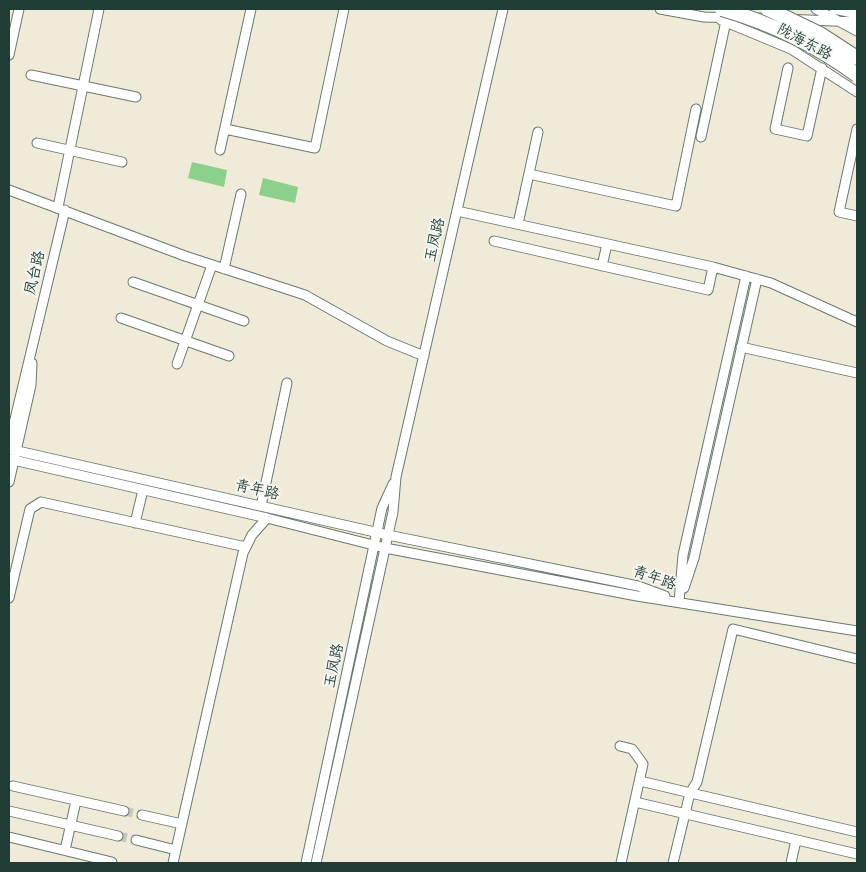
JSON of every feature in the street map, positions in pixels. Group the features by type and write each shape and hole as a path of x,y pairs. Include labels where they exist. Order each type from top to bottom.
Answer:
{"highway":[{"path":"768,9 820,34 857,58"},
{"path":"724,15 774,26 813,46 857,75"}],"street":[{"path":"9,55 19,9"},
{"name":"凤台路","path":"9,482 11,448 31,385 34,343 61,208 69,150 99,9"},
{"path":"220,150 251,9"},
{"path":"225,129 315,148 344,9"},
{"name":"玉凤路","path":"316,863 393,512 396,477 504,9"},
{"path":"660,9 704,17 857,22"},
{"path":"816,9 857,31"},
{"path":"834,9 857,14"},
{"path":"701,137 724,15"},
{"name":"陇海东路","path":"704,17 724,15 791,49 857,92"},
{"path":"788,68 775,129 807,136 822,68"},
{"path":"31,74 136,97"},
{"path":"529,174 676,206 696,109"},
{"path":"857,129 839,212 857,216"},
{"path":"518,224 538,132"},
{"path":"37,143 122,162"},
{"path":"9,190 212,265 317,300 387,341 424,356"},
{"path":"224,269 241,194"},
{"path":"457,211 713,267 771,282 857,322"},
{"path":"494,241 708,290 713,267"},
{"path":"602,266 607,244"},
{"path":"177,364 212,265"},
{"path":"679,602 683,555 746,276"},
{"path":"679,602 694,558 757,279"},
{"path":"133,282 244,321"},
{"path":"121,318 229,356"},
{"path":"742,347 857,373"},
{"path":"260,506 288,383"},
{"name":"青年路","path":"11,448 377,533 638,586 679,602"},
{"name":"青年路","path":"11,460 267,518 385,548 679,602"},
{"name":"玉凤路","path":"306,863 382,508 396,477"},
{"path":"135,522 143,490"},
{"path":"9,598 30,509 35,504 41,502 246,547"},
{"path":"173,863 246,547 252,535 267,518"},
{"path":"679,602 857,631"},
{"path":"673,863 690,793 697,782 733,630 857,659"},
{"path":"620,746 632,749 642,759 640,781 620,863"},
{"path":"640,781 857,832"},
{"path":"13,786 124,811"},
{"path":"65,850 76,801"},
{"path":"635,802 857,854"},
{"path":"9,811 118,836"},
{"path":"142,815 182,824"},
{"path":"9,837 112,862"},
{"path":"136,840 176,850"},
{"path":"790,863 796,840"}],"green space":[{"path":"192,162 227,170 224,187 188,178"},
{"path":"263,178 298,187 295,203 259,195"}],"tunnel":[{"path":"124,811 142,815"},
{"path":"118,836 136,840"}]}
